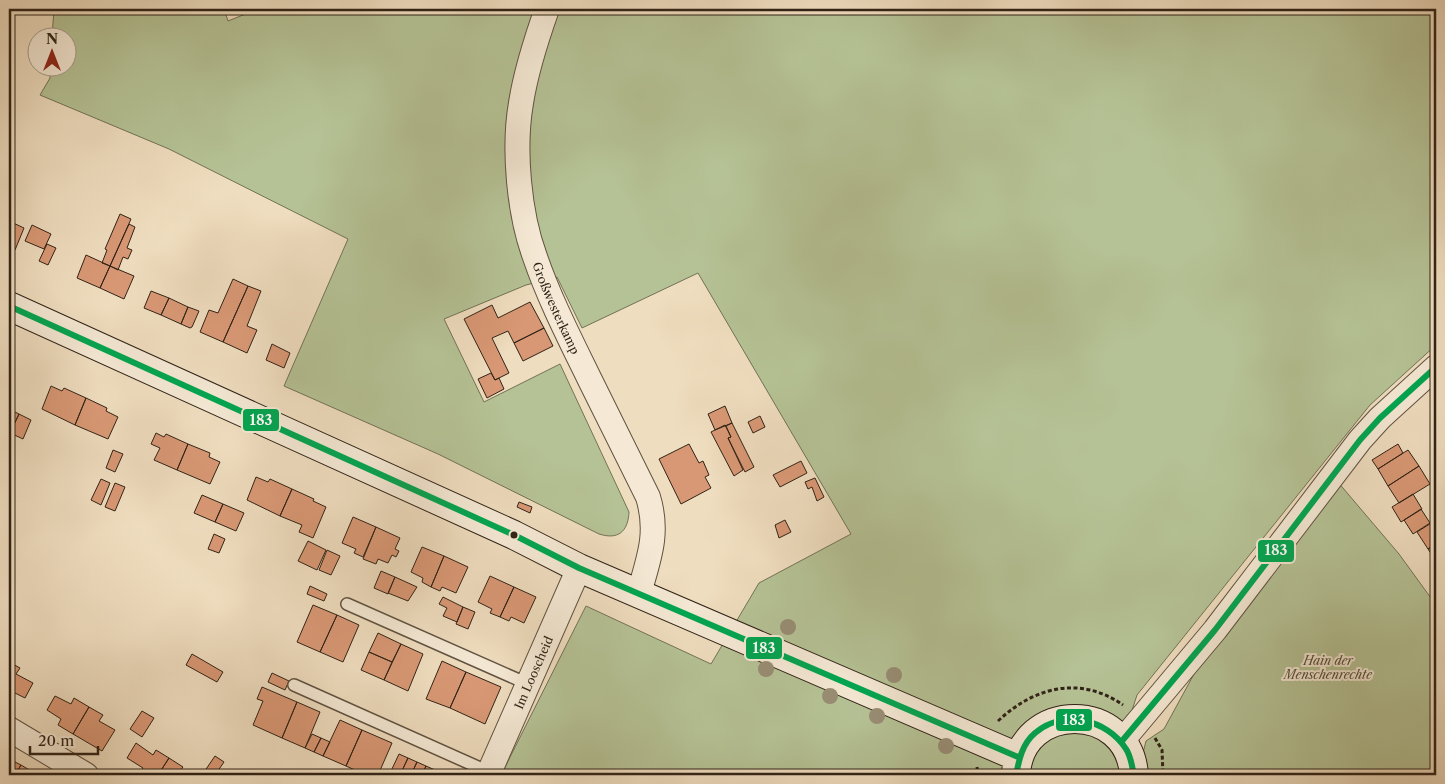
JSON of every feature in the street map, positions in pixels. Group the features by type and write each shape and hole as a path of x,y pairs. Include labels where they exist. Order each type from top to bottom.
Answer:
{"main road":[{"path":"9,306 514,535 579,568 639,592 1017,766 1025,746 1038,732 1053,723 1070,718 1085,719 1103,725 1122,742 1132,761 1134,775"}],"street":[{"name":"Großwesterkamp","path":"547,9 532,51 520,105 518,149 520,188 526,226 534,256 573,345 648,497 652,510 654,540 639,592"},
{"path":"1122,742 1215,630 1360,440 1380,418 1436,367"},
{"name":"Im Looscheid","path":"489,774 579,568"},
{"path":"9,729 86,775"}],"lane":[{"path":"347,604 528,684"},
{"path":"294,685 489,774"}],"path":[{"path":"1142,718 1151,728 1162,750 1164,775"}],"green space":[{"path":"54,9 224,9 228,21 258,9 1436,9 1436,345 1370,405 1137,695 1122,741 1133,775 501,775 586,606 711,664 759,583 851,534 698,273 582,328 557,277 526,285 444,319 484,402 560,364 629,512 627,525 621,533 612,536 599,534 438,454 284,386 348,239 169,149 40,95 50,78 78,78 78,28 53,28"},
{"name":"Hain der Menschenrechte","path":"1337,481 1399,554 1436,605 1436,775 1142,775 1141,761 1146,741 1164,729 1217,632"}],"building":[{"path":"120,214 131,219 110,266 102,263 107,250 105,249"},
{"path":"9,221 24,228 15,250 9,248"},
{"path":"129,224 135,227 127,248 132,250 128,259 123,257 118,270 110,266"},
{"path":"32,225 51,234 44,249 25,241"},
{"path":"47,244 56,248 48,265 39,261"},
{"path":"86,255 110,266 100,288 77,278"},
{"path":"110,266 134,276 124,299 100,288"},
{"path":"233,279 248,286 223,342 200,332 209,310 218,313"},
{"path":"248,286 261,291 247,326 257,330 247,353 223,342"},
{"path":"151,291 169,298 161,315 144,308"},
{"path":"169,298 188,307 181,324 161,315"},
{"path":"530,302 544,328 514,343 508,331 492,338 509,373 495,380 464,319 492,305 498,318"},
{"path":"188,307 199,311 190,328 181,324"},
{"path":"544,328 553,346 523,361 514,343"},
{"path":"272,344 290,353 284,368 266,360"},
{"path":"491,373 495,380 499,378 504,389 487,398 478,379"},
{"path":"51,386 62,391 64,388 86,398 75,425 42,409"},
{"path":"86,398 107,408 106,411 118,417 108,439 75,425"},
{"path":"725,406 732,423 715,430 708,414"},
{"path":"9,409 19,414 10,433 9,432"},
{"path":"19,414 31,420 23,439 10,433"},
{"path":"760,416 765,427 753,433 748,422"},
{"path":"732,423 754,467 745,472 728,438 731,437 726,426"},
{"path":"725,425 731,437 728,438 743,470 734,476 711,432"},
{"path":"156,433 164,437 166,434 188,444 177,470 154,460 160,448 151,444"},
{"path":"188,444 210,453 209,457 220,462 210,484 177,470"},
{"path":"689,444 699,463 703,461 709,475 705,477 711,488 681,504 659,459"},
{"path":"1398,444 1403,453 1378,469 1372,460"},
{"path":"113,450 123,454 115,472 106,468"},
{"path":"1408,450 1419,466 1388,486 1378,469"},
{"path":"801,461 807,473 780,487 773,475"},
{"path":"1419,466 1430,484 1399,503 1388,486"},
{"path":"256,477 268,482 270,479 292,489 280,516 247,500"},
{"path":"815,478 824,497 817,501 812,487 808,489 805,482"},
{"path":"101,479 110,483 101,505 91,500"},
{"path":"115,483 125,487 115,511 105,507"},
{"path":"292,489 326,507 313,538 299,532 302,525 280,516"},
{"path":"1413,494 1422,509 1401,522 1392,507"},
{"path":"202,495 223,504 215,522 194,513"},
{"path":"519,502 532,507 530,513 517,507"},
{"path":"223,504 244,513 236,531 215,522"},
{"path":"1421,509 1430,523 1413,534 1404,520"},
{"path":"353,517 376,527 363,557 354,553 356,549 342,543"},
{"path":"785,520 791,532 779,538 775,525"},
{"path":"1436,520 1436,544 1428,549 1417,532"},
{"path":"376,527 400,538 395,549 399,551 396,557 392,555 388,563 378,559 376,564 363,559"},
{"path":"214,534 225,539 219,553 208,549"},
{"path":"308,541 326,550 317,570 298,561"},
{"path":"1436,544 1436,561 1428,549"},
{"path":"422,547 444,556 431,587 422,582 423,578 411,572"},
{"path":"327,550 340,556 331,575 319,570"},
{"path":"444,556 468,567 456,593 442,587 440,591 431,587"},
{"path":"381,571 395,577 388,594 374,588"},
{"path":"490,576 514,587 500,617 490,613 492,609 478,602"},
{"path":"395,577 417,587 408,601 388,593"},
{"path":"310,586 327,594 324,601 307,594"},
{"path":"514,587 536,597 524,623 511,617 509,621 500,617"},
{"path":"443,597 463,607 457,622 443,616 447,608 439,604"},
{"path":"313,605 337,615 320,652 297,642"},
{"path":"463,607 475,612 468,629 456,624"},
{"path":"337,615 359,625 343,662 320,652"},
{"path":"378,633 401,644 392,662 369,652"},
{"path":"401,644 423,654 408,691 384,680"},
{"path":"369,652 392,662 384,680 361,670"},
{"path":"192,654 223,672 217,682 186,665"},
{"path":"442,661 466,672 450,708 426,699"},
{"path":"9,662 20,668 16,674 33,683 25,698 9,690"},
{"path":"466,672 501,687 485,724 450,708"},
{"path":"272,673 289,681 285,690 268,682"},
{"path":"262,687 297,702 282,738 253,725 263,701 257,699"},
{"path":"55,696 71,704 74,698 89,707 73,734 58,725 61,719 47,710"},
{"path":"297,702 320,712 305,748 282,738"},
{"path":"89,707 103,715 99,721 115,730 102,751 73,734"},
{"path":"142,711 154,718 142,737 130,729"},
{"path":"340,720 362,730 346,766 323,756"},
{"path":"362,730 392,743 378,775 366,775 346,766"},
{"path":"312,734 321,738 314,752 305,748"},
{"path":"321,738 330,742 323,756 314,752"},
{"path":"136,743 153,755 156,750 169,758 158,775 140,775 143,768 127,758"},
{"path":"399,754 408,758 400,775 391,771"},
{"path":"215,756 224,762 215,775 202,775"},
{"path":"169,758 183,767 179,772 183,775 158,775"},
{"path":"408,758 417,762 411,775 400,775"},
{"path":"9,759 21,765 15,775 9,775"},
{"path":"417,762 426,766 422,775 411,775"},
{"path":"21,765 38,775 15,775"},
{"path":"426,766 435,770 433,775 422,775"}],"transit line":[{"name":"183","path":"9,306 514,535 579,568 1018,757"},
{"name":"183","path":"1122,741 1215,630 1360,440 1380,418 1436,367"},
{"name":"183","path":"1016,775 1022,752 1031,737 1046,726 1058,721 1071,720 1096,724 1108,730 1128,752 1134,775"}]}
